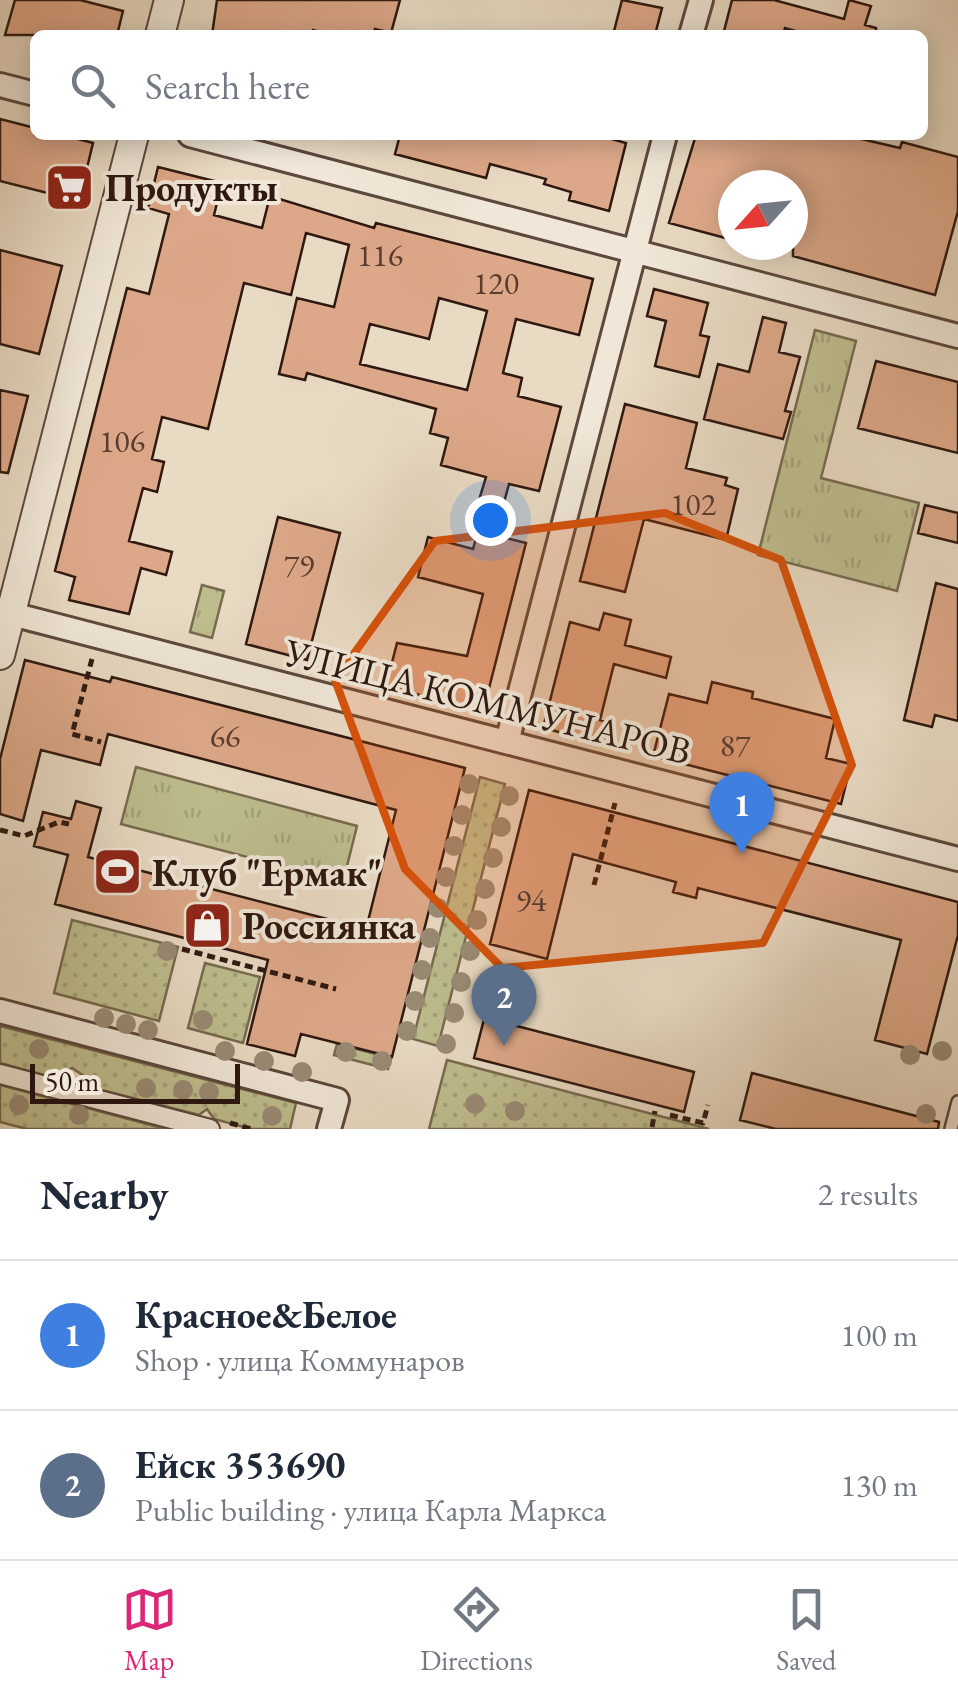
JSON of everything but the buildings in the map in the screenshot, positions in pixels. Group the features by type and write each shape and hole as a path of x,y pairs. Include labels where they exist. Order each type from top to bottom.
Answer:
{"street":[{"path":"161,30 169,0"},
{"path":"693,30 700,0"},
{"path":"0,85 30,93"},
{"path":"0,655 5,613 133,140"},
{"path":"209,140 958,336"},
{"path":"507,742 664,140"},
{"name":"УЛИЦА КОММУНАРОВ","path":"5,613 958,859"},
{"path":"0,1011 337,1100 329,1129"},
{"path":"0,1074 210,1129"}],"lane":[{"path":"951,1129 958,1102"}],"path":[{"path":"97,637 72,734 101,742"},
{"path":"594,885 615,804"},
{"path":"0,830 24,836 59,822 69,824"},
{"path":"182,949 336,989"},
{"path":"670,1114 703,1123 708,1105"},
{"path":"652,1127 656,1111"}],"highlighted area":[{"path":"665,513 781,560 852,765 763,943 502,968 405,869 335,680 435,541"}],"green space":[{"path":"815,330 856,341 821,478 919,503 897,591 758,555"},
{"path":"202,585 224,591 212,638 190,632"},
{"path":"136,767 357,826 343,882 121,824"},
{"path":"480,777 505,784 438,1046 413,1039"},
{"path":"72,920 178,947 159,1021 54,993"},
{"path":"205,963 260,977 243,1043 188,1028"},
{"path":"0,1026 296,1103 290,1129 251,1129 214,1119 207,1109 199,1115 86,1086 84,1076 72,1068 55,1078 0,1063"},
{"path":"337,1044 391,1058 388,1069 334,1055"},
{"path":"447,1060 709,1129 429,1129"},
{"path":"0,1085 166,1129 27,1129 0,1122"}],"place":[{"name":"Продукты","path":"70,187"},
{"name":"Красное&Белое","path":"742,854"},
{"name":"Клуб \"Ермак\"","path":"117,872"},
{"name":"Россиянка","path":"207,925"},
{"name":"Ейск 353690","path":"504,1046"}]}
